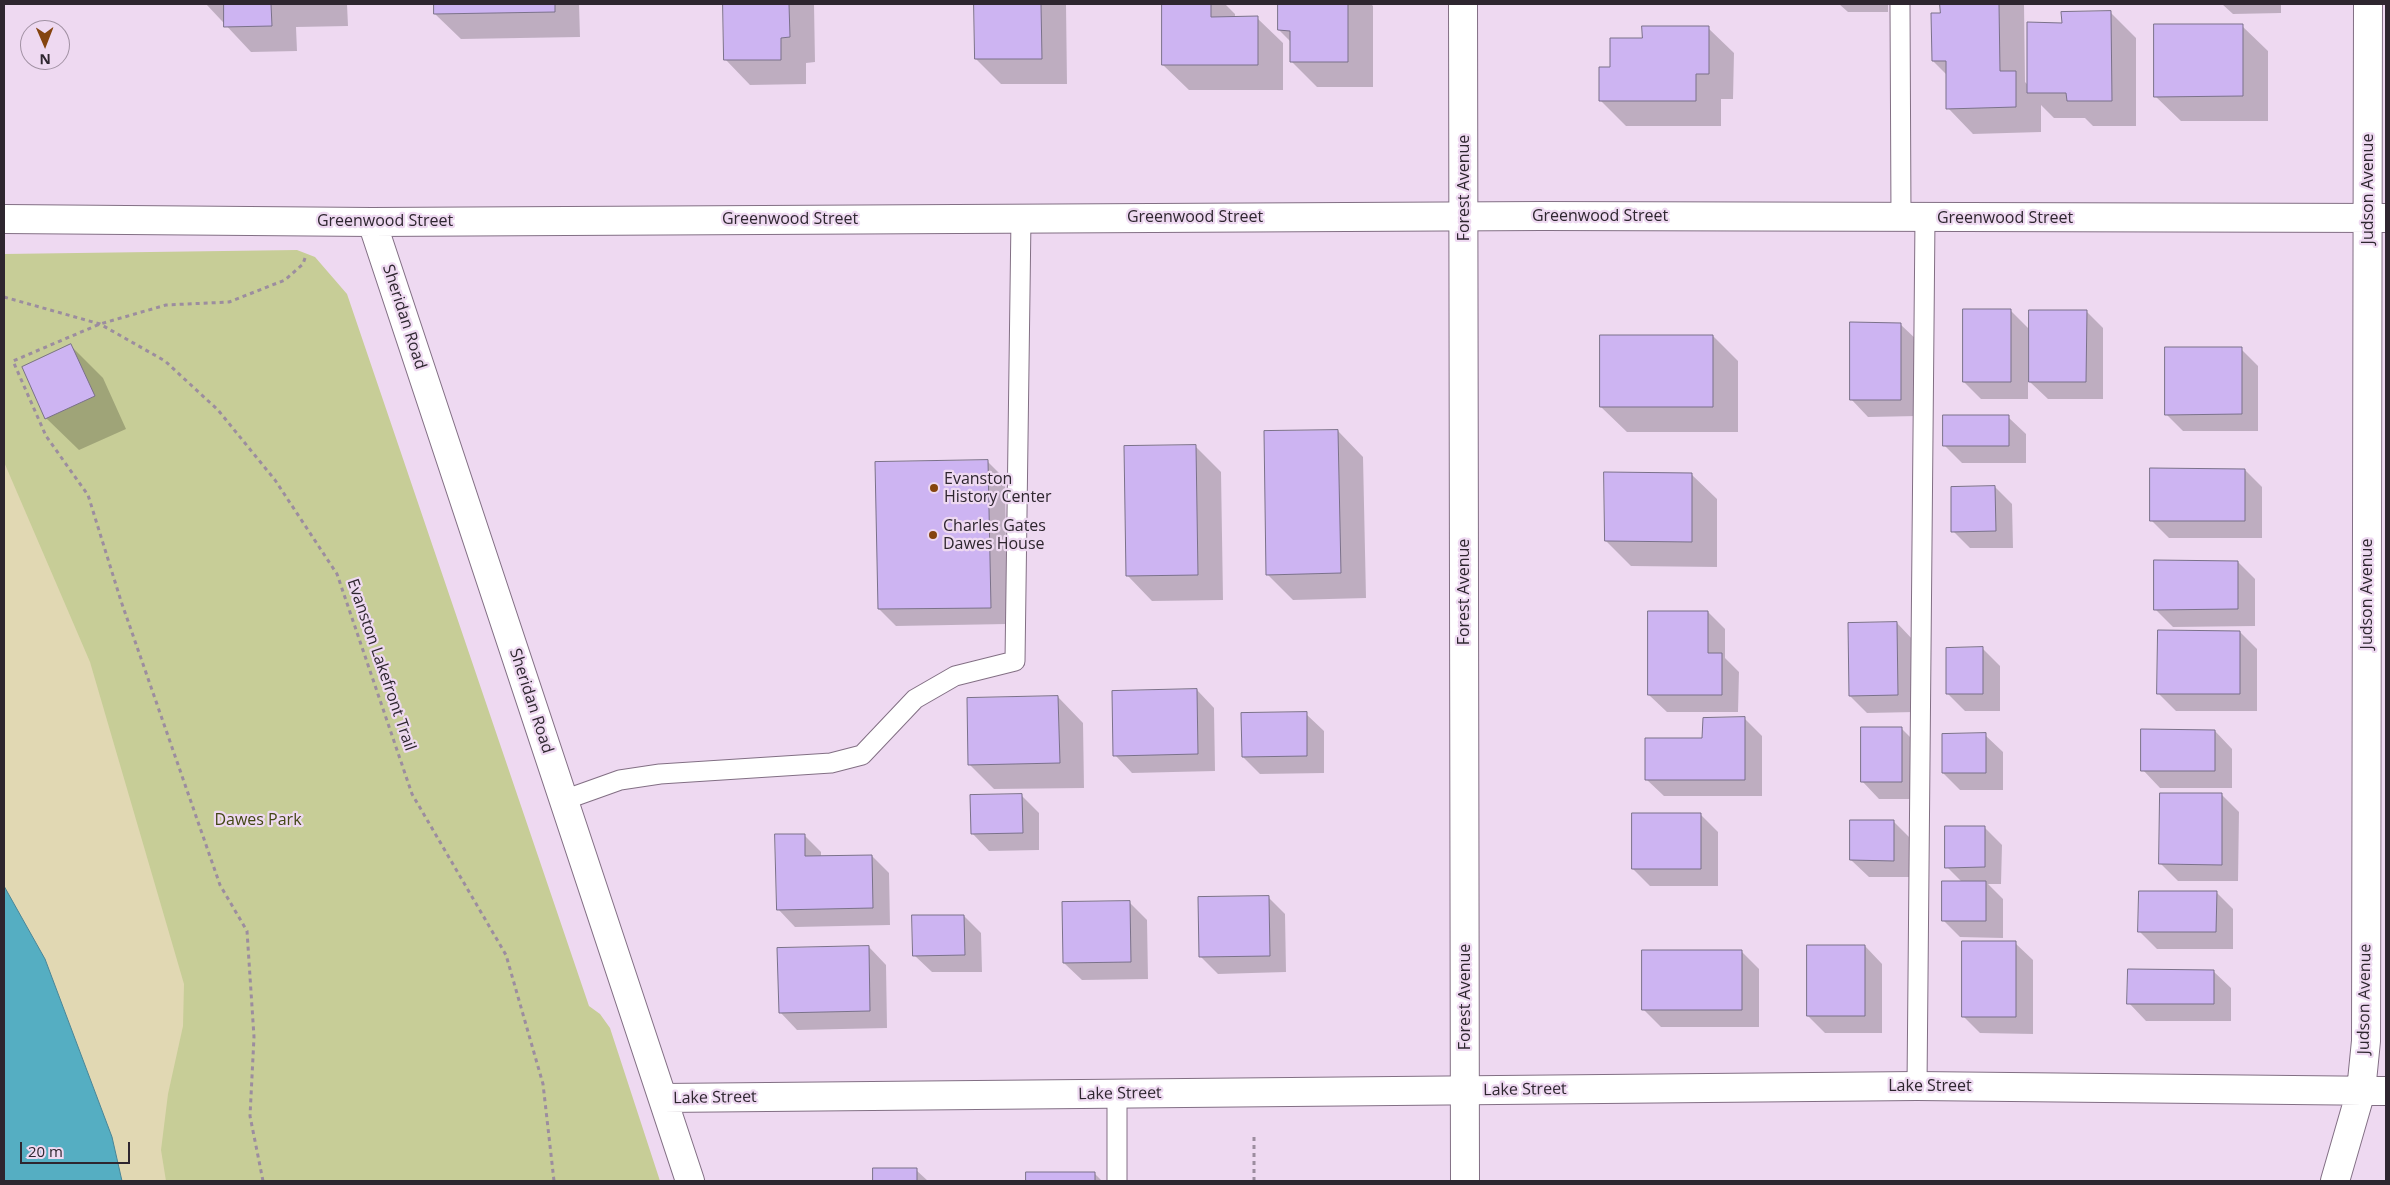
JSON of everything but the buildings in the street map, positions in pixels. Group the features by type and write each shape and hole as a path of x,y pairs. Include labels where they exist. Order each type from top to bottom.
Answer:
{"street":[{"name":"Forest Avenue","path":"1463,4 1465,1181"},
{"name":"Judson Avenue","path":"2335,1181 2374,1091 2366,1041 2377,218 2368,4"},
{"name":"Greenwood Street","path":"4,219 372,222 1464,216 2377,218"},
{"name":"Sheridan Road","path":"372,222 690,1181"},
{"name":"Lake Street","path":"663,1098 1917,1086 2374,1091"},
{"path":"2374,1091 2386,1111"}],"lane":[{"path":"1900,4 1913,218 1917,1086"},
{"path":"564,800 620,780 660,774 831,763 862,755 915,699 955,676 1015,661 1021,218"},
{"path":"1117,1094 1117,1181"}],"path":[{"path":"262,1181 250,1116 254,1037 246,931 220,886 121,601 88,495 46,436 13,361 100,324 166,305 229,302 285,280 303,264 316,221"},
{"name":"Evanston Lakefront Trail","path":"4,297 100,324 165,361 218,410 275,480 337,574 412,794 506,956 543,1084 554,1181"},
{"path":"1254,1137 1254,1181"}],"green space":[{"name":"Dawes Park","path":"297,250 315,257 347,294 589,1006 600,1014 610,1028 660,1181 122,1181 112,1137 45,959 4,886 4,254"}],"sand":[{"path":"4,462 90,662 184,984 183,1026 168,1094 161,1150 166,1181 122,1181 112,1137 45,959 4,886"}],"water":[{"path":"4,886 45,959 112,1137 122,1181 4,1181"}],"place":[{"name":"Evanston History Center","path":"934,488"},
{"name":"Charles Gates Dawes House","path":"933,535"}]}
